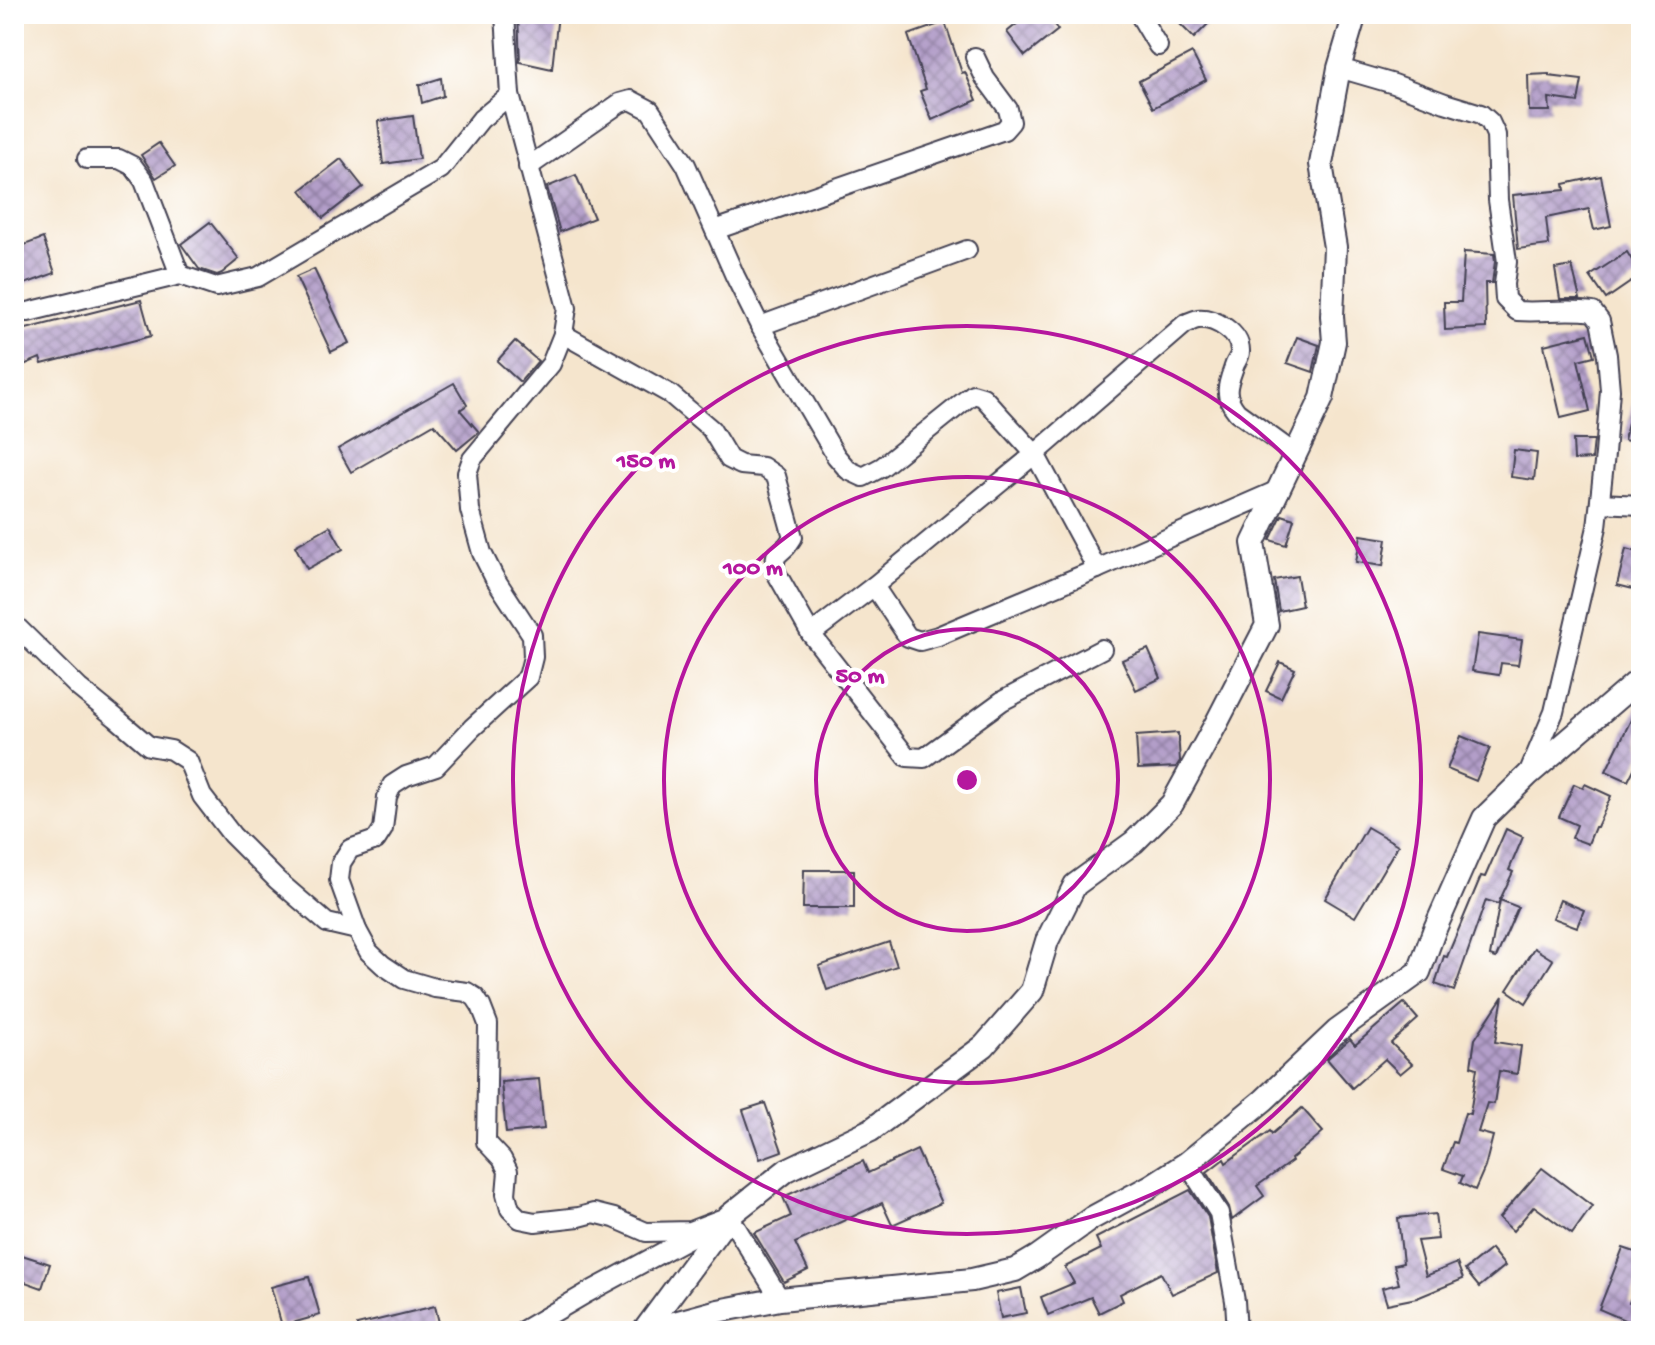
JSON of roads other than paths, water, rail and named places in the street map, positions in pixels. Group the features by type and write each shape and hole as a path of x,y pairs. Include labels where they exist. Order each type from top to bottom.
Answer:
{"street":[{"path":"505,14 510,95 567,308 563,334 551,364 472,459 467,473 470,510 482,553 532,635 533,657 528,677 436,766 406,776 392,785 387,797 383,829 376,840 350,849 341,863 339,880 357,930 369,952 383,965 404,979 435,988 467,992 481,1006 488,1024 486,1142 502,1159 508,1171 506,1194 510,1209 520,1219 535,1222 594,1213 646,1232 690,1231 729,1216"},
{"path":"1139,14 1158,46"},
{"path":"522,1331 729,1216 787,1170 871,1130 984,1046 1032,991 1047,941 1075,885 1134,842 1172,804 1267,625 1253,543 1322,398 1334,342 1335,247 1321,164 1339,68 1355,14"},
{"path":"715,230 1004,130 1011,122 1008,109 985,78 975,57"},
{"path":"1339,68 1481,114 1490,122 1496,135 1498,200 1507,262 1505,299 1517,311 1577,309 1593,312 1600,321 1610,390 1597,527 1554,712 1528,775"},
{"path":"28,312 180,275 216,287 258,277 441,169 481,119 510,95"},
{"path":"528,167 620,103 631,100 650,110 686,165 760,326 836,456 848,470 863,477 882,467 973,394 983,397 1035,454 1097,569"},
{"path":"87,159 119,159 133,166 144,181 180,275"},
{"path":"760,326 967,250"},
{"path":"811,634 1035,454 1185,324 1199,319 1214,322 1237,340 1240,352 1228,385 1230,403 1237,412 1295,454"},
{"path":"563,334 670,394 711,429 729,459 741,465 763,467 776,476 793,537 776,556 774,569 811,634 907,757 924,758 1002,701 1102,649"},
{"path":"874,586 908,637 920,641 1097,569 1278,490"},
{"path":"1600,503 1641,505"},
{"path":"14,624 79,688 149,746 171,750 188,761 202,796 232,835 277,880 327,923 357,930"},
{"path":"645,1331 718,1311 780,1299 972,1280 1015,1270 1092,1218 1187,1163 1264,1100 1337,1031 1419,972 1484,818 1528,775 1641,678"},
{"path":"1187,1163 1219,1213 1235,1301 1237,1331"},
{"path":"729,1216 780,1299"},
{"path":"645,1331 729,1216"}]}
